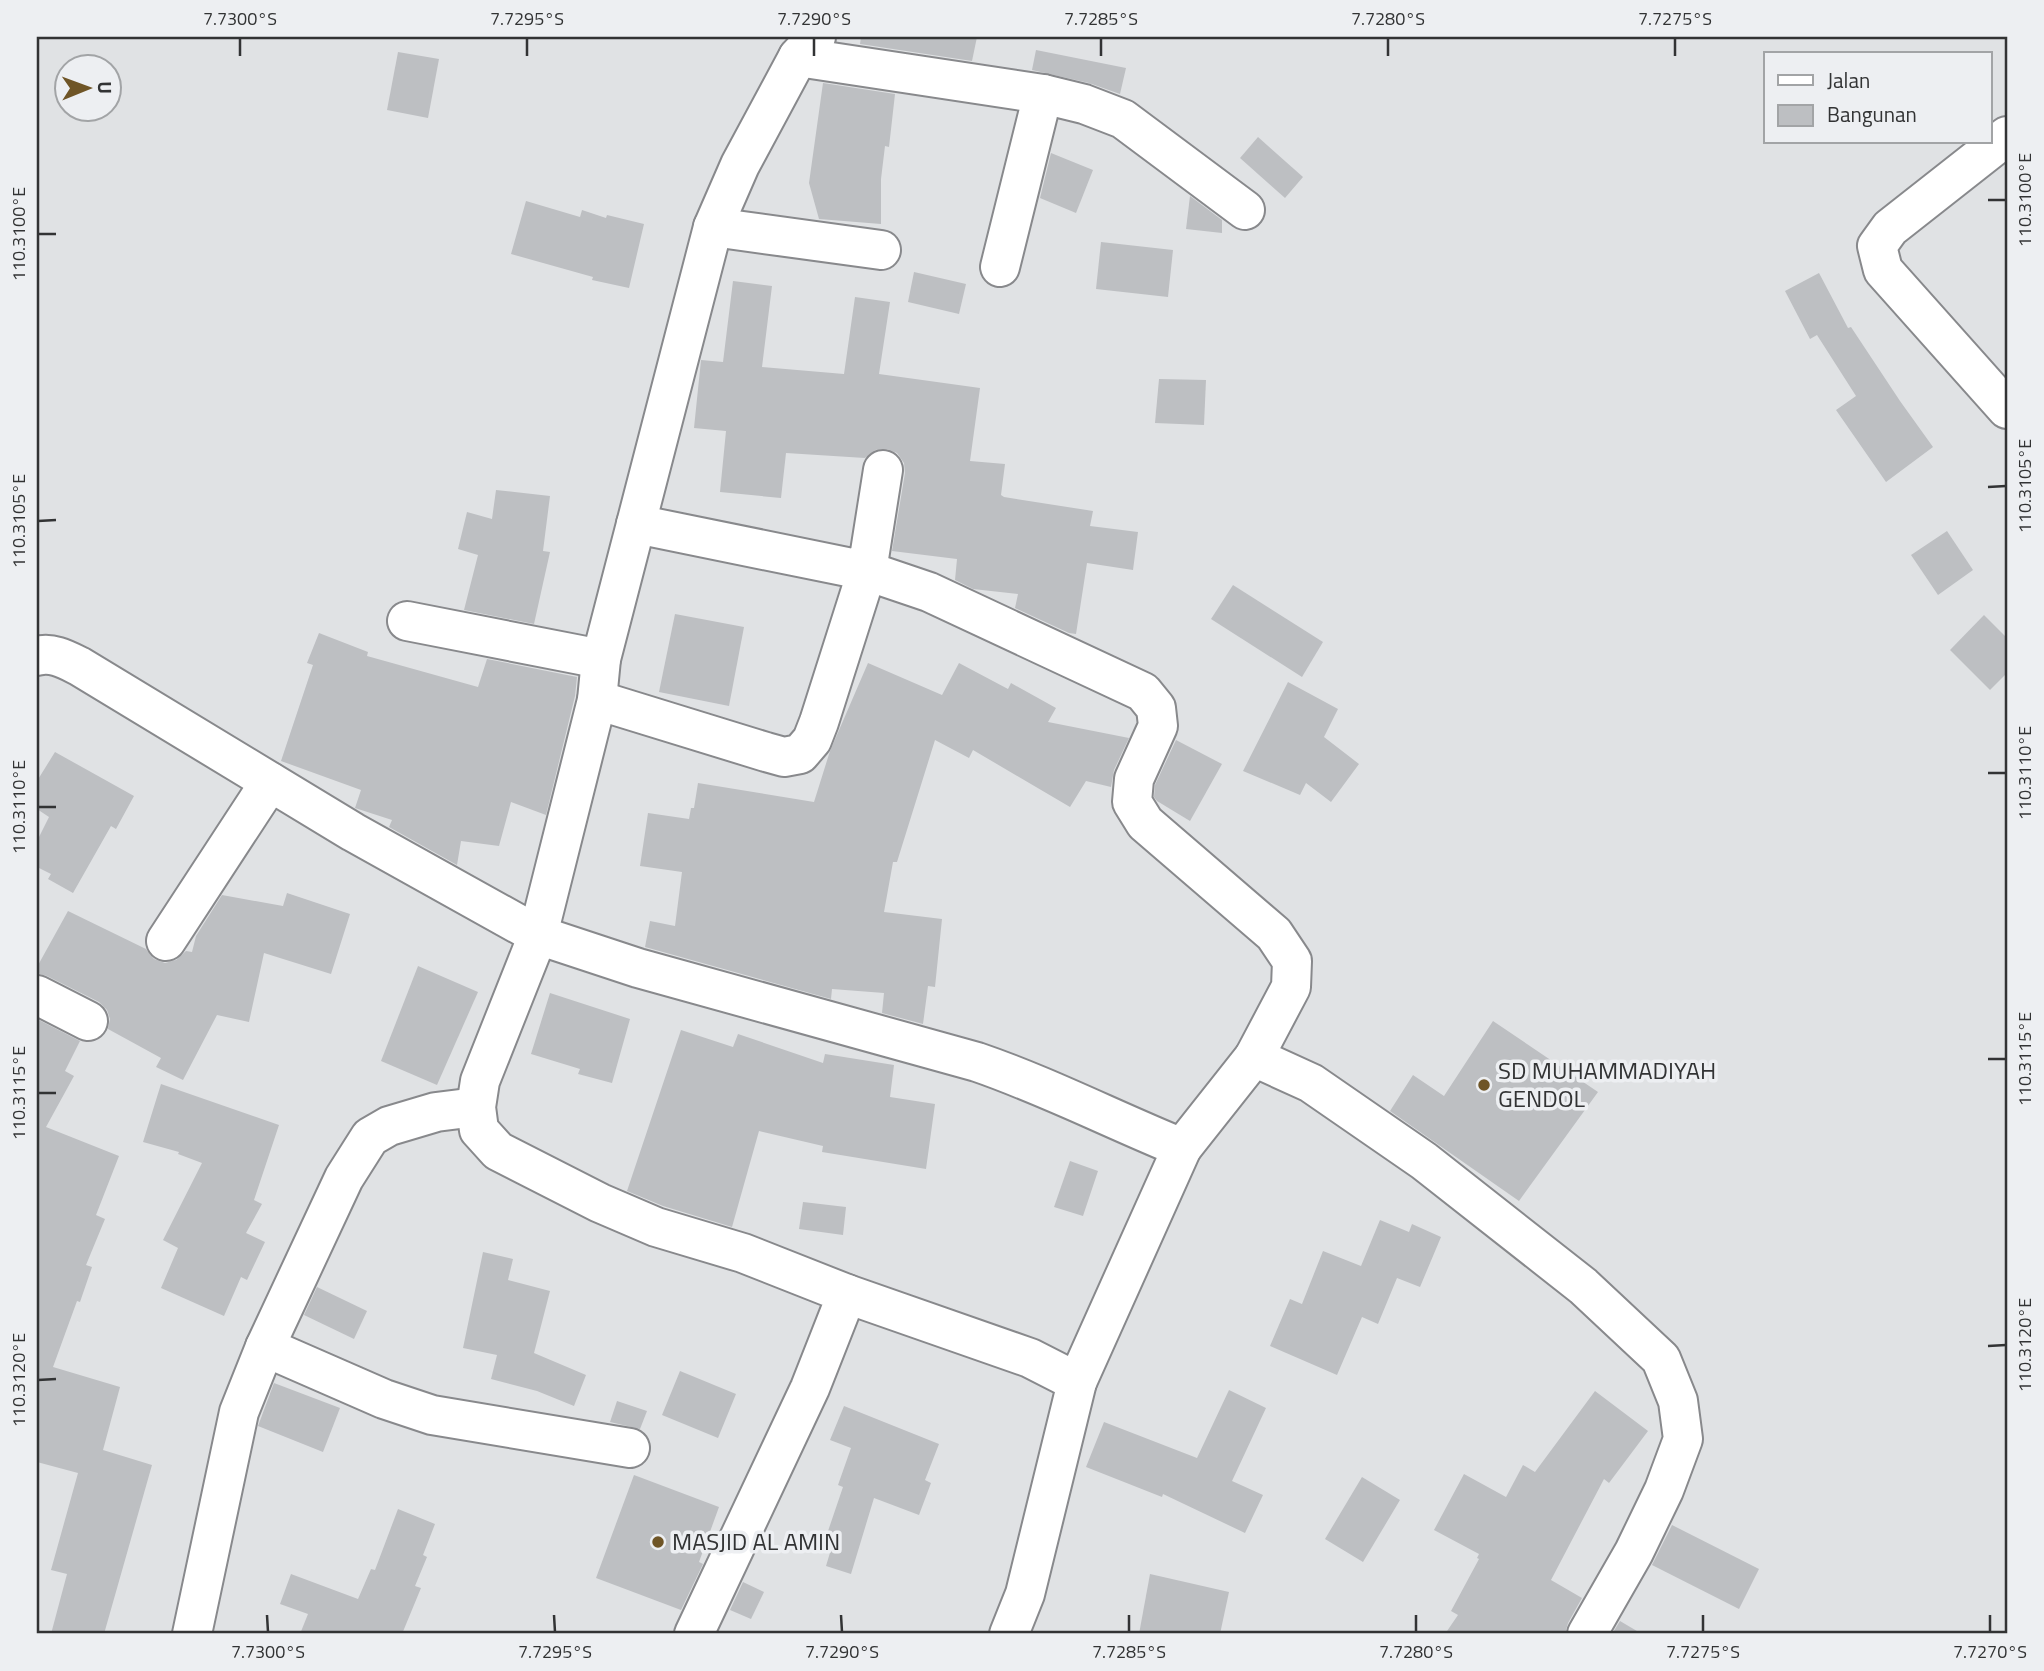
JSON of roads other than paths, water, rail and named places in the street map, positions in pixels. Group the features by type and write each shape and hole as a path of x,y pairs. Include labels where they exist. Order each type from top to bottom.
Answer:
{"street":[{"path":"1077,1382 1030,1358 847,1294 743,1253 656,1227 600,1203 498,1151 479,1130 475,1107 480,1081 538,934 597,700 601,659 713,226 740,165 807,47 1084,104 1122,119 1245,210"},
{"path":"1000,267 1043,94"},
{"path":"2007,136 1890,228 1877,246 1883,270 2007,410"},
{"path":"713,226 881,250"},
{"path":"597,700 784,757 800,754 812,740 819,722 867,571 883,470"},
{"path":"636,524 867,571 929,592 1143,692 1156,708 1158,726 1134,779 1132,802 1145,822 1274,934 1292,961 1291,987 1254,1057 1182,1148 1077,1382 1025,1594 1009,1634"},
{"path":"407,621 601,659"},
{"path":"37,656 58,656 79,666 353,832 538,934 638,968 976,1062 1027,1079 1182,1148"},
{"path":"166,941 270,782"},
{"path":"37,995 88,1021"},
{"path":"1254,1057 1311,1083 1424,1161 1583,1286 1661,1359 1678,1401 1683,1439 1664,1490 1646,1527 1587,1634"},
{"path":"192,1634 239,1412 265,1347 344,1178 370,1137 388,1126 436,1112 475,1107"},
{"path":"694,1634 805,1399 847,1294"},
{"path":"265,1347 384,1399 432,1415 630,1448"}],"place":[{"name":"SD MUHAMMADIYAH GENDOL","path":"1484,1085"},
{"name":"MASJID AL AMIN","path":"658,1542"}]}
